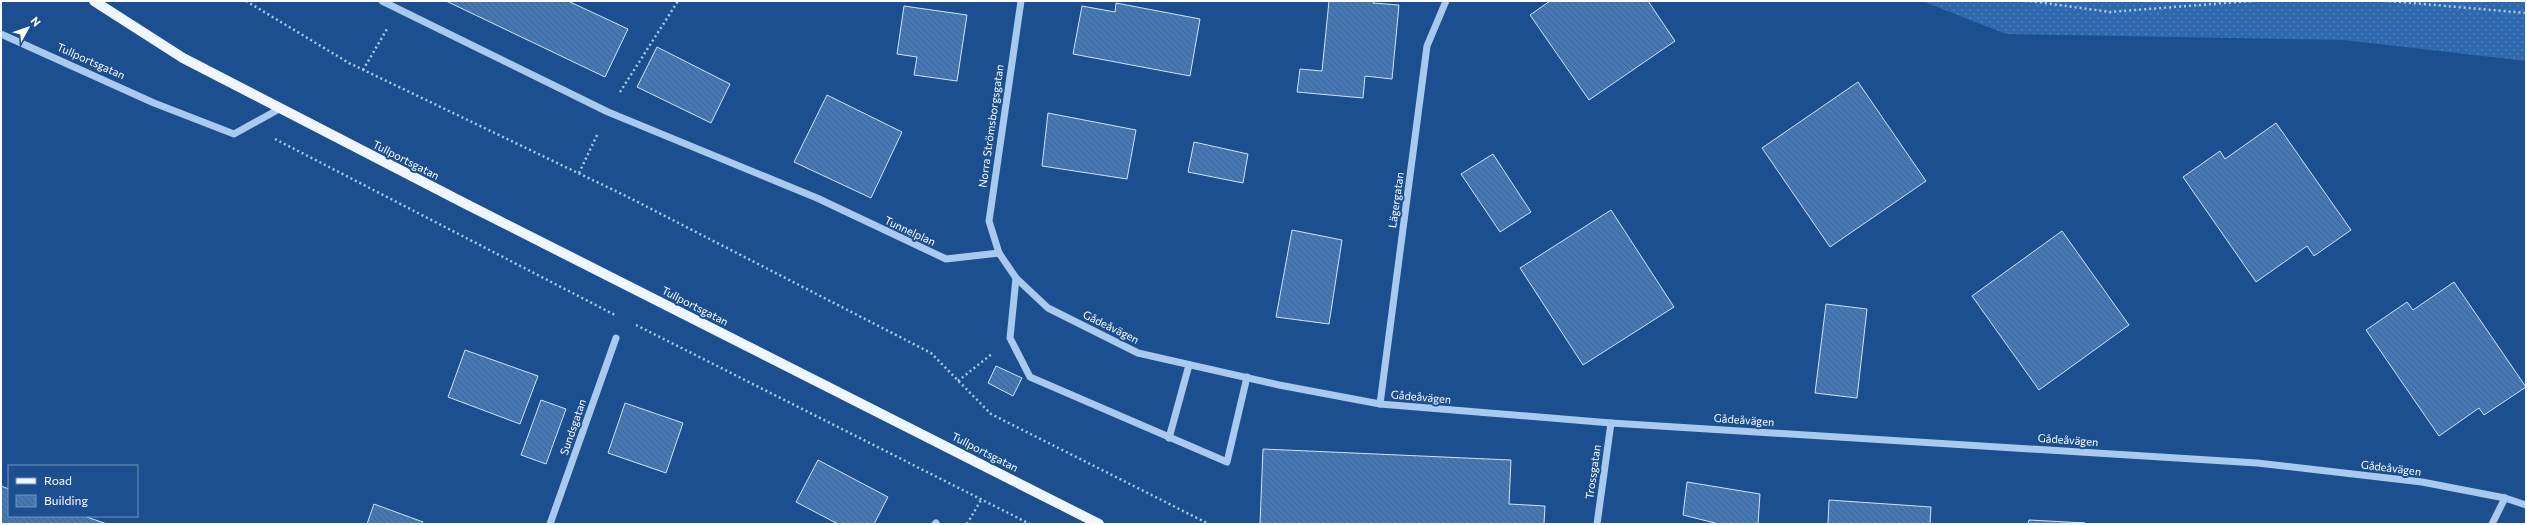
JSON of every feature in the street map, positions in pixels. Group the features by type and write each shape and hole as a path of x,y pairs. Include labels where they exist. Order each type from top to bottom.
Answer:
{"main road":[{"name":"Tullportsgatan","path":"94,1 183,58 1100,524"}],"street":[{"name":"Tunnelplan","path":"382,1 608,112 817,198 946,259 999,253"},
{"name":"Norra Strömsborgsgatan","path":"999,253 988,221 1021,1"},
{"name":"Lägergatan","path":"1380,404 1427,46 1446,1"},
{"name":"Tullportsgatan","path":"1,34 154,103 234,134 281,108"},
{"name":"Gådeåvägen","path":"999,253 1016,278 1048,308 1138,353 1189,365 1380,404 1611,423 2257,463 2422,482 2505,498 2526,505"},
{"path":"1016,278 1010,338 1030,377 1227,462 1247,377"},
{"name":"Sundsgatan","path":"550,524 616,338"},
{"path":"1169,438 1189,365"},
{"name":"Trossgatan","path":"1597,524 1611,423"},
{"path":"2492,524 2505,498"}],"path":[{"path":"246,1 363,70 579,173 931,353 991,414 1209,524"},
{"path":"579,173 608,112 678,1"},
{"path":"2029,1 2110,12 2251,1"},
{"path":"2389,1 2526,12"},
{"path":"363,70 399,9"},
{"path":"250,126 617,316"},
{"path":"632,323 1030,524"},
{"path":"958,381 1010,338"},
{"path":"967,524 981,500"}],"shaded area":[{"path":"1922,1 2526,1 2526,61 2344,40 2006,34"}],"building":[{"path":"446,1 568,1 628,29 605,77"},
{"path":"1329,1 1374,1 1373,3 1399,5 1392,79 1365,76 1363,98 1297,92 1300,69 1322,71"},
{"path":"1550,1 1648,1 1675,41 1589,100 1530,15"},
{"path":"1116,3 1200,19 1190,76 1073,54 1082,6 1115,12"},
{"path":"904,6 967,15 957,81 914,75 917,57 897,54"},
{"path":"657,47 730,84 711,123 637,87"},
{"path":"1858,82 1926,181 1830,247 1762,148"},
{"path":"827,95 902,132 871,198 794,162"},
{"path":"1048,113 1136,130 1127,179 1042,166"},
{"path":"2276,123 2351,230 2314,256 2307,246 2256,282 2183,177 2220,151 2225,159"},
{"path":"1194,142 1248,154 1243,183 1188,172"},
{"path":"1493,154 1531,212 1500,232 1461,174"},
{"path":"1611,210 1674,307 1583,365 1520,268"},
{"path":"1292,230 1342,240 1329,324 1276,317"},
{"path":"2062,231 2129,325 2039,390 1972,296"},
{"path":"2454,282 2526,387 2484,415 2479,408 2439,436 2366,330 2407,302 2413,310"},
{"path":"1826,304 1867,309 1857,398 1815,393"},
{"path":"465,350 538,376 520,424 448,397"},
{"path":"996,366 1022,378 1013,396 988,383"},
{"path":"541,400 566,409 546,464 521,455"},
{"path":"625,403 683,423 666,473 608,453"},
{"path":"1263,449 1511,460 1509,504 1545,506 1544,524 1260,524"},
{"path":"818,460 888,497 874,524 838,524 796,502"},
{"path":"1687,482 1760,494 1758,524 1719,524 1683,515"},
{"path":"1,486 8,489 8,517 87,517 107,524 1,524"},
{"path":"1829,500 1931,507 1930,524 1828,524"},
{"path":"374,504 423,522 422,524 367,524"},
{"path":"2029,520 2085,523 2028,524"}]}
